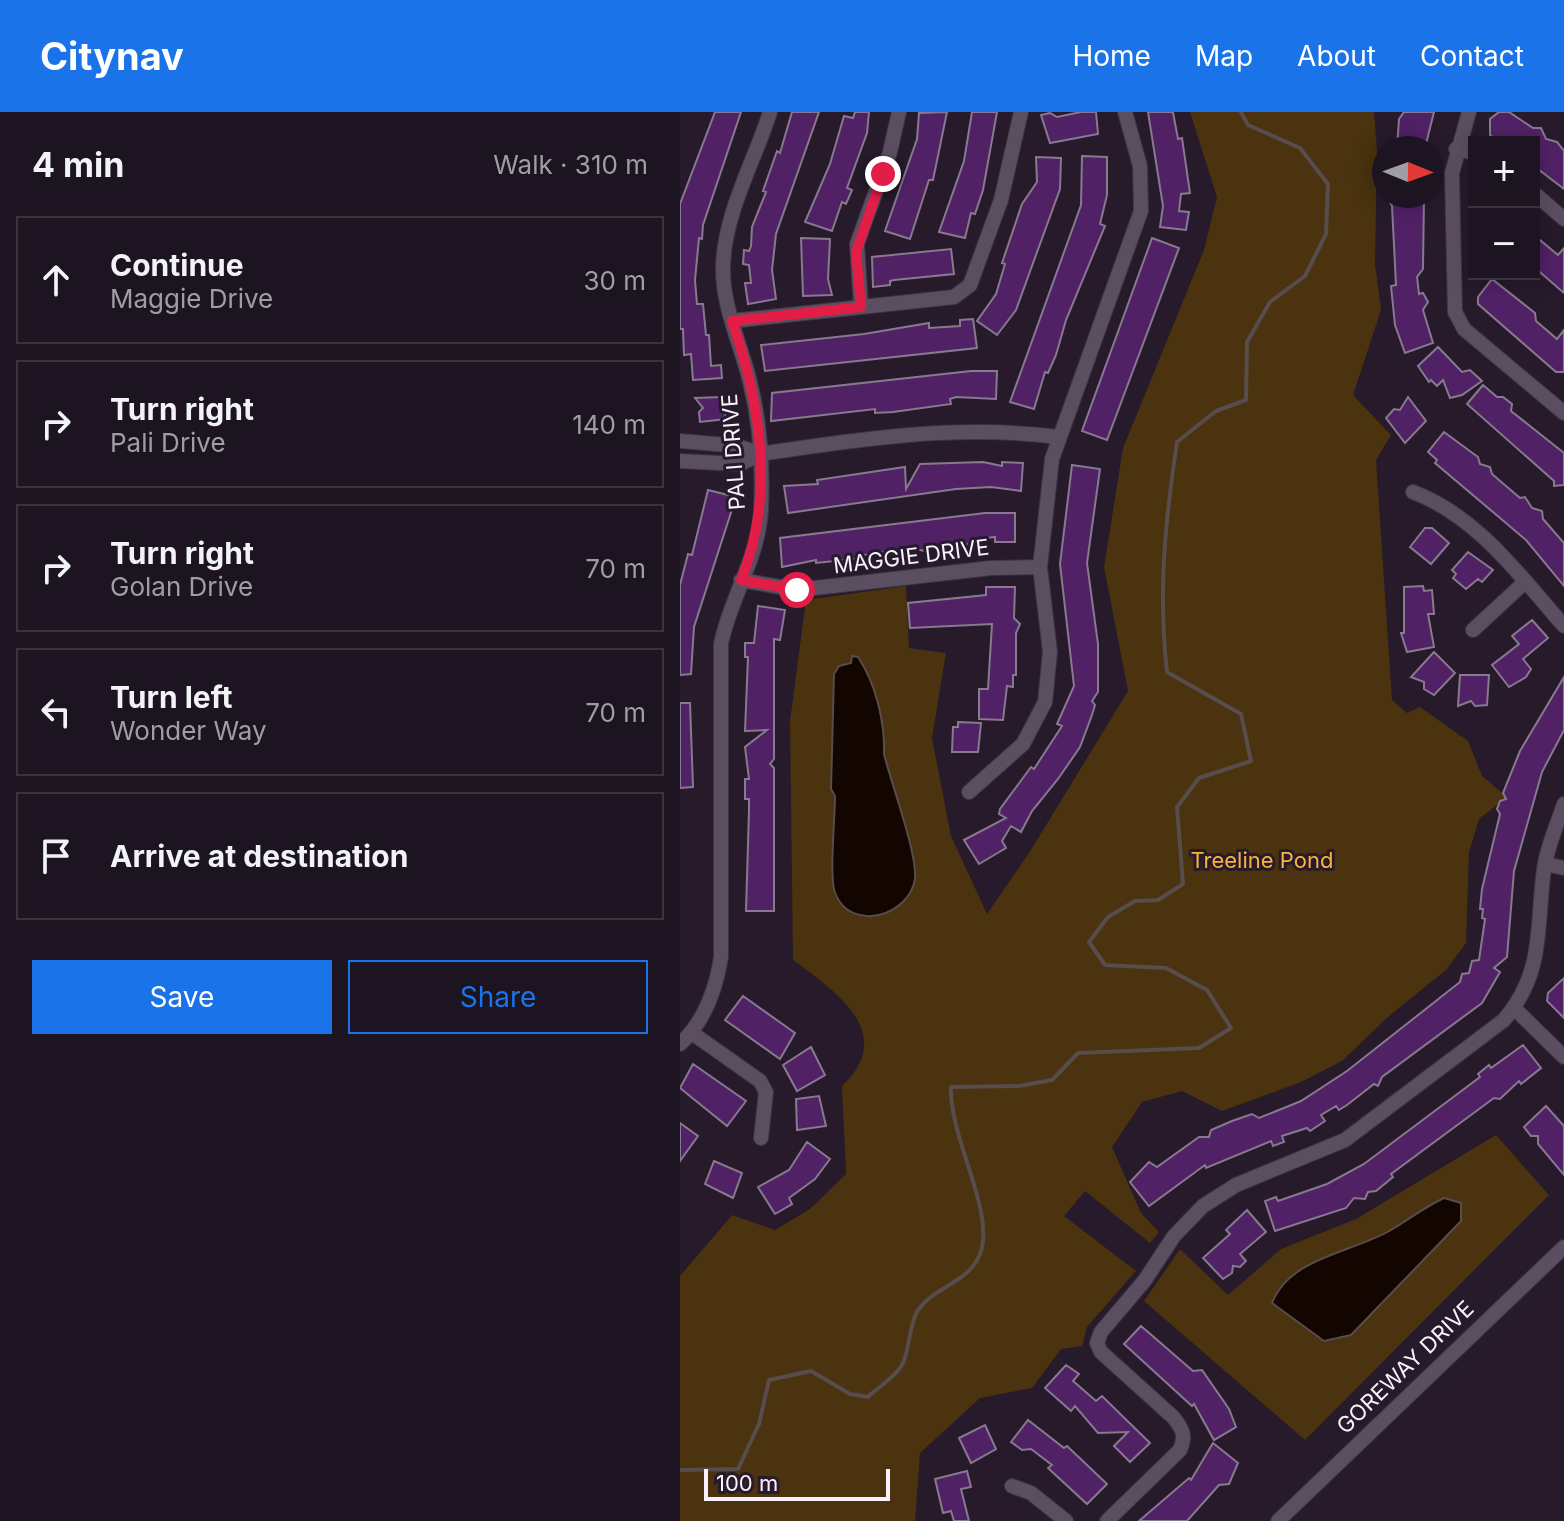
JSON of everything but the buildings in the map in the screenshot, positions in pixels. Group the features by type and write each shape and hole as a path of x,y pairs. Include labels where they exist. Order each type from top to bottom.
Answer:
{"street":[{"name":"PALI DRIVE","path":"680,1044 692,1033 714,986 721,957 719,665 725,624 759,527 760,454 751,387 724,285 725,245 770,112"},
{"path":"861,307 856,252 890,152 899,112"},
{"path":"732,321 954,297 970,285 1001,200 1021,112"},
{"path":"969,792 1023,744 1045,702 1050,652 1040,567 1058,437 1141,211 1140,166 1125,112"},
{"path":"1469,112 1456,149 1452,213 1458,319 1464,329 1564,413"},
{"path":"1456,149 1468,152"},
{"path":"1540,198 1564,219"},
{"path":"680,461 740,464 760,454 957,430 1013,431 1058,437"},
{"path":"680,441 738,446 760,454"},
{"path":"1413,492 1441,503 1497,550 1564,626"},
{"name":"MAGGIE DRIVE","path":"741,580 797,590 991,568 1040,567"},
{"path":"1473,630 1525,582"},
{"path":"1107,1521 1180,1450 1184,1440 1182,1427 1110,1363 1097,1343 1101,1332 1145,1280 1169,1243 1203,1206 1220,1194 1303,1160 1357,1132 1482,1039 1514,1008 1537,956 1545,864 1564,804"},
{"path":"1545,864 1564,868"},
{"path":"1514,1008 1564,1057"},
{"path":"692,1033 760,1081 766,1092 761,1138"},
{"name":"GOREWAY DRIVE","path":"1278,1521 1564,1247"},
{"path":"1012,1486 1031,1493 1066,1521"}],"green space":[{"name":"Treeline Pond","path":"1190,112 1374,112 1372,208 1376,208 1375,264 1381,310 1353,395 1391,435 1376,460 1392,700 1407,713 1420,707 1468,741 1482,776 1507,797 1479,819 1469,852 1466,943 1446,970 1389,1016 1342,1061 1301,1082 1222,1111 1182,1091 1142,1102 1112,1147 1141,1213 1159,1232 1150,1243 1085,1191 1064,1216 1136,1271 1087,1327 1082,1346 1061,1349 1032,1388 980,1398 920,1453 915,1521 680,1521 680,1276 732,1215 775,1230 810,1209 846,1174 842,1086 858,1067 864,1048 862,1031 842,1000 793,960 790,721 806,600 906,586 909,648 946,653 932,738 951,836 987,914 1029,853 1128,691 1104,567 1123,448 1204,250 1217,197"},
{"path":"1496,1135 1549,1195 1305,1440 1144,1301 1180,1249 1228,1295 1281,1249 1356,1219"}],"shaded area":[{"path":"852,656 858,657 870,679 878,704 884,754 915,866 911,891 903,902 880,915 866,916 843,906 833,885 835,796 831,789 834,674 839,666 851,663"},
{"path":"1444,1198 1461,1203 1461,1221 1351,1335 1324,1341 1272,1303 1293,1275 1307,1266 1375,1238"}],"waterway":[{"path":"680,1470 738,1469 759,1424 769,1380 811,1371 850,1394 868,1397 903,1363 918,1310 975,1264 983,1237 982,1217 957,1129 951,1087 1019,1086 1052,1080 1078,1053 1199,1048 1231,1028 1207,990 1166,968 1105,965 1089,942 1108,917 1135,901 1158,900 1183,884 1177,807 1199,778 1251,761 1241,714 1167,672 1163,585 1166,529 1177,442 1216,411 1246,400 1247,342 1270,302 1305,276 1326,234 1328,184 1300,148 1248,125 1241,112"}],"route":[{"path":"797,590 741,580 755,547 761,497 754,403 732,321 861,307 856,252 883,174"}]}
